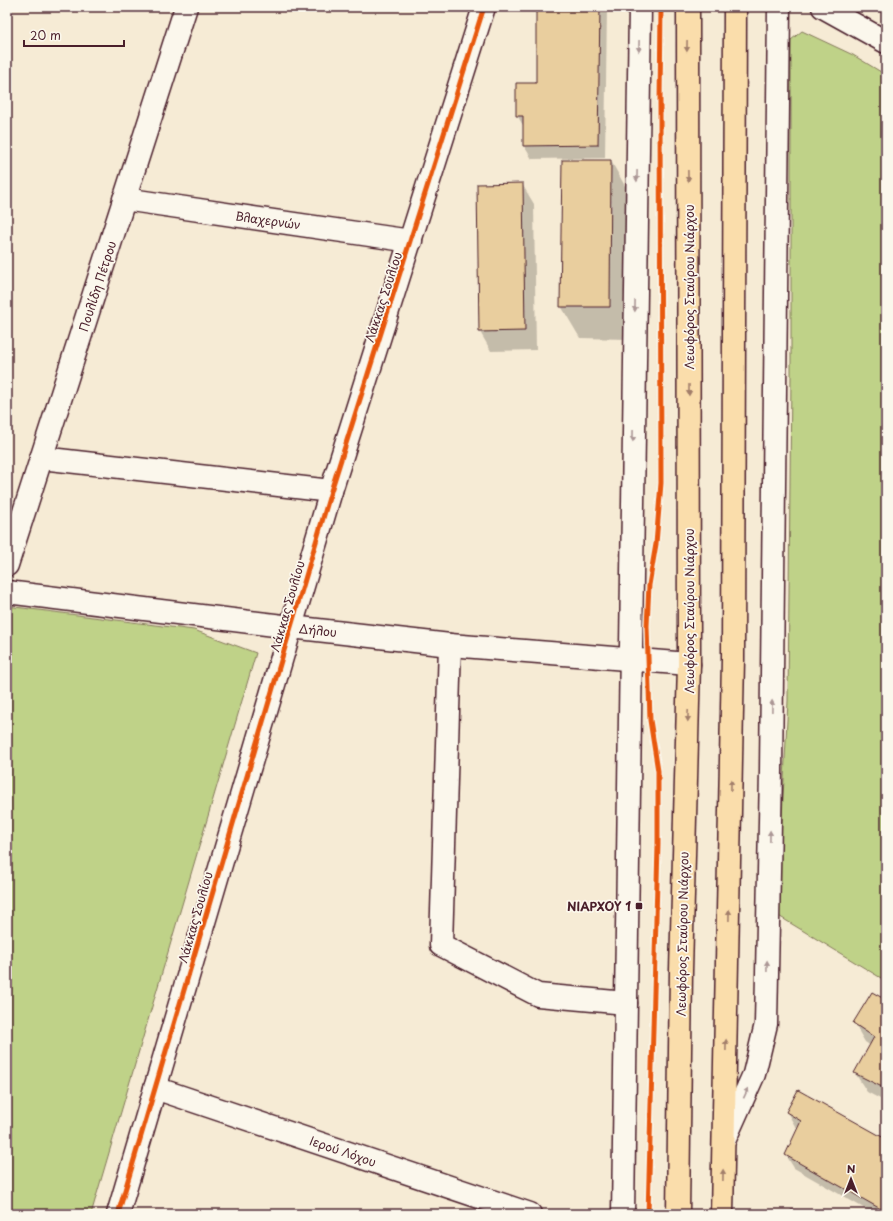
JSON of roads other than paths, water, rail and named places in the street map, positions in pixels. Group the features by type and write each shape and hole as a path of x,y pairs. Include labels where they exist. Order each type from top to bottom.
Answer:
{"main road":[{"name":"Λεωφόρος Σταύρου Νιάρχου","path":"678,1214 681,971 689,664 688,7"},
{"path":"722,1214 733,651 735,7"}],"street":[{"name":"Πουλίδη Πέτρου","path":"7,565 186,7"},
{"name":"Λάκκας Σουλίου","path":"118,1214 331,492 484,7"},
{"path":"623,1214 640,7"},
{"path":"724,1141 754,1074 766,1024 774,530 779,7"},
{"path":"823,7 886,42"},
{"name":"Βλαχερνών","path":"124,200 411,241"},
{"path":"41,458 331,492"},
{"name":"Δήλου","path":"7,592 291,628 450,645 689,664"},
{"path":"450,645 441,945 538,995 626,1003"},
{"name":"Ιερού Λόχου","path":"155,1088 530,1214"}],"place":[{"name":"ΝΙΑΡΧΟΥ 1","path":"639,906"}]}
